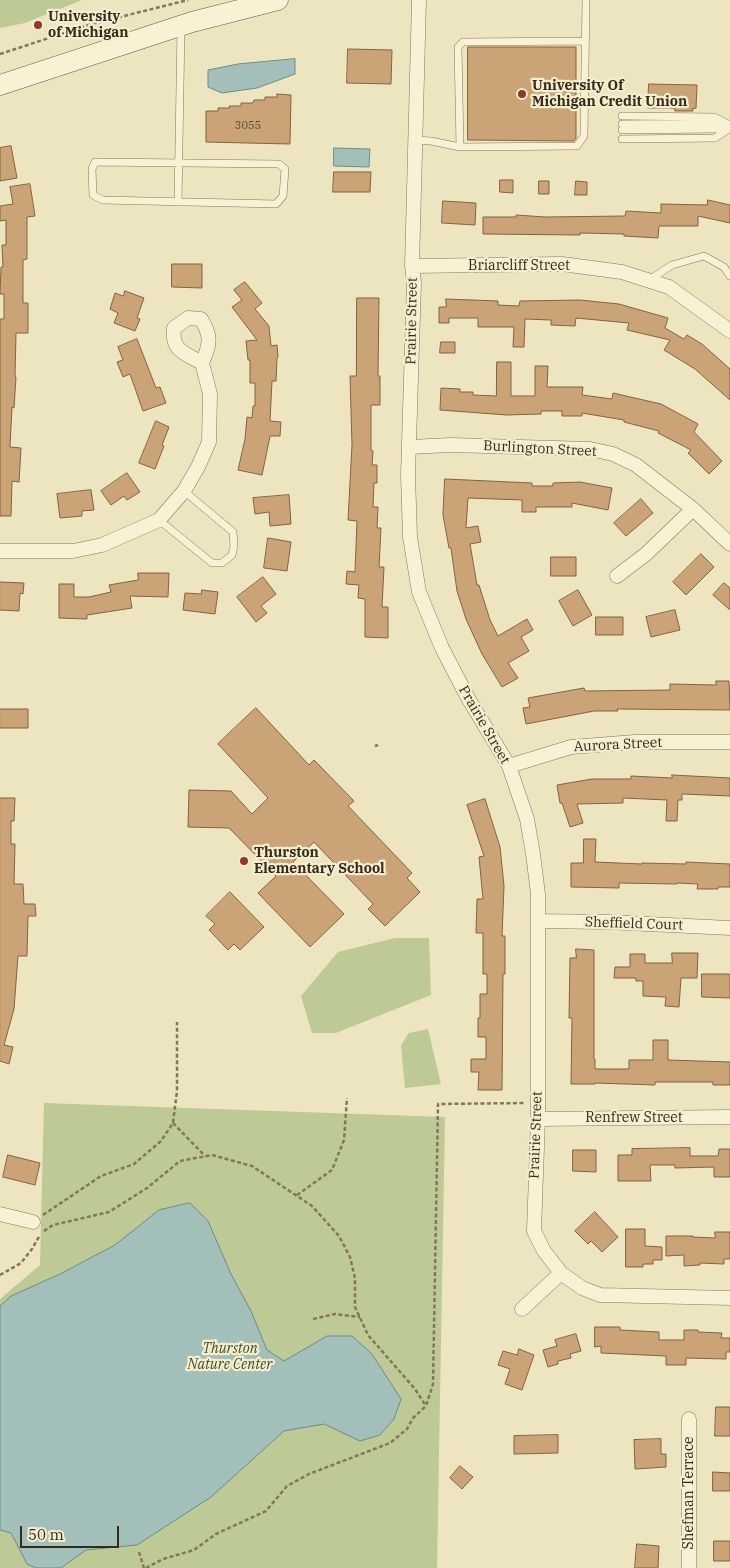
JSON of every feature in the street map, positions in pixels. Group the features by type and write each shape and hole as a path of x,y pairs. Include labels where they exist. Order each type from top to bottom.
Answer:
{"main road":[{"path":"0,85 181,25 278,0"}],"street":[{"name":"Prairie Street","path":"419,0 412,266 414,282 408,475 410,537 419,592 442,648 468,698 509,766 527,819 538,894 538,1119 534,1231 544,1251 561,1273 582,1288 600,1295 730,1298"},
{"name":"Briarcliff Street","path":"412,266 562,264 622,272 669,287 730,331"},
{"path":"0,551 72,551 102,545 159,520 184,491 198,467 208,442 210,394 202,363"},
{"name":"Burlington Street","path":"409,447 451,445 590,449 613,454 636,465 693,509 730,544"},
{"path":"617,576 646,554 693,509"},
{"name":"Aurora Street","path":"509,766 571,747 635,742 730,742"},
{"name":"Sheffield Court","path":"538,921 607,922 730,928"},
{"name":"Renfrew Street","path":"538,1119 730,1117"},
{"path":"0,1214 33,1222"},
{"path":"522,1309 561,1273"},
{"name":"Shefman Terrace","path":"689,1419 690,1568"}],"lane":[{"path":"415,140 460,147 577,146 584,136 586,0"},
{"path":"178,202 181,25"},
{"path":"460,147 458,47 463,42 585,41"},
{"path":"622,116 714,117 730,126"},
{"path":"622,127 715,123 730,126"},
{"path":"622,139 715,138 730,126"},
{"path":"95,162 279,164 285,169 284,196 276,204 178,202 103,200 93,196 92,169 95,162"},
{"path":"648,280 672,265 704,256 724,267 730,276"},
{"path":"159,520 212,563 222,563 232,555 234,546 232,532 184,491"}],"path":[{"path":"0,54 92,24 188,0"},
{"path":"33,1222 101,1176 134,1164 161,1140 173,1123 177,1091 177,1022"},
{"path":"297,1195 332,1170 344,1140 347,1098"},
{"path":"139,1552 145,1568 163,1559 194,1550 216,1534 266,1511 287,1486 309,1474 390,1443 407,1428 413,1418 426,1406 433,1384 438,1104 526,1103"},
{"path":"173,1123 205,1156"},
{"path":"0,1275 21,1263 32,1249 38,1235 53,1225 109,1212 147,1188 180,1161 212,1155 252,1166 312,1206 339,1236 350,1257 355,1278 356,1306 368,1335 415,1389 426,1406"},
{"path":"313,1319 335,1314 360,1317"}],"green space":[{"path":"0,0 82,0 25,23 0,28"},
{"path":"395,938 429,938 431,995 336,1033 312,1033 301,996 338,952"},
{"path":"428,1029 441,1084 405,1088 401,1045 409,1033"},
{"name":"Thurston Nature Center","path":"44,1103 445,1117 437,1568 0,1568 0,1299 40,1265"}],"water":[{"path":"295,59 295,74 257,88 222,93 208,87 208,70 238,64"},
{"path":"334,148 370,149 369,167 334,166"},
{"path":"190,1203 208,1221 231,1274 251,1311 267,1350 284,1361 327,1336 352,1336 372,1354 401,1399 394,1419 380,1435 360,1441 324,1424 284,1431 211,1497 137,1545 86,1550 61,1568 36,1568 27,1564 11,1533 0,1530 0,1306 11,1296 60,1274 115,1245 159,1210"}],"building":[{"name":"University Of Michigan Credit Union","path":"468,47 576,47 576,138 574,141 468,140"},
{"path":"348,49 392,50 391,84 347,83"},
{"path":"649,84 697,85 696,108 692,109 693,111 675,111 674,108 648,108"},
{"path":"277,94 291,95 290,144 206,142 206,111 218,111 218,108 230,108 229,106 241,106 241,103 265,100 265,97 277,97"},
{"path":"11,146 17,178 0,181 0,148"},
{"path":"334,172 371,172 370,192 333,192"},
{"path":"500,180 513,180 513,193 500,192"},
{"path":"539,181 549,181 549,194 539,194"},
{"path":"576,181 587,182 587,195 575,195"},
{"path":"30,184 35,216 27,217 27,259 23,260 23,303 28,303 28,333 16,333 16,377 10,447 21,448 19,482 12,481 11,516 0,516 0,319 4,319 4,294 0,294 1,267 3,267 2,245 6,245 6,220 0,221 0,206 13,204 10,187"},
{"path":"708,200 730,205 730,223 698,216 698,226 659,226 658,238 624,236 624,234 483,234 483,217 516,217 516,215 545,217 625,216 626,211 661,213 661,204 707,205"},
{"path":"443,201 476,203 475,225 442,223"},
{"path":"172,264 202,264 202,288 172,287"},
{"path":"245,282 262,303 255,309 269,326 271,346 277,345 276,381 272,381 270,421 281,422 280,436 270,436 262,475 238,470 245,439 247,417 252,418 253,406 255,406 255,383 250,383 250,360 248,360 246,341 257,340 232,307 242,300 234,290"},
{"path":"125,291 144,298 137,318 140,319 135,331 114,323 118,313 110,309 115,293 123,296"},
{"path":"357,298 379,298 378,376 380,376 380,405 371,405 371,450 373,451 372,465 377,465 377,483 374,483 373,507 378,507 377,528 381,528 379,567 384,567 382,607 388,607 388,638 365,637 365,599 358,598 359,585 346,584 347,571 355,572 357,521 348,520 352,445 350,376 356,376"},
{"path":"446,299 498,301 498,305 519,306 520,301 580,300 619,304 668,318 665,328 684,339 687,335 702,344 730,369 730,400 695,369 664,350 670,340 627,330 629,323 576,318 575,326 551,325 551,320 525,319 524,347 513,347 514,327 478,327 478,318 449,318 449,323 439,323 439,307 446,307"},
{"path":"137,339 156,388 160,387 166,403 143,411 130,374 123,377 117,362 123,360 118,347"},
{"path":"441,342 455,342 455,353 440,353"},
{"path":"497,362 511,362 511,396 535,396 535,366 548,366 547,387 583,387 582,395 612,399 613,393 661,404 698,424 694,432 722,461 709,474 688,453 691,450 658,433 659,431 624,422 624,420 582,413 582,416 562,416 562,411 541,411 541,414 507,415 440,410 441,388 460,389 460,392 473,392 473,395 496,396"},
{"path":"156,421 169,427 155,469 139,463"},
{"path":"127,473 140,492 127,500 124,496 111,505 101,491"},
{"path":"445,479 532,483 532,486 553,486 553,483 580,482 612,488 608,510 572,503 572,507 536,507 536,512 522,512 522,500 468,498 466,528 478,526 481,542 470,544 477,585 479,585 490,620 498,636 527,619 533,630 521,637 529,651 508,663 518,678 502,687 482,654 466,619 457,591 451,548 449,548 443,515"},
{"path":"91,490 94,510 82,511 82,516 60,518 57,494"},
{"path":"289,495 291,524 270,526 269,512 255,514 253,498"},
{"path":"641,499 653,513 626,536 614,523"},
{"path":"268,538 291,542 287,571 264,568"},
{"path":"701,554 714,567 686,595 673,582"},
{"path":"551,557 576,557 576,576 551,576"},
{"path":"138,573 169,573 168,597 130,596 132,608 87,615 87,619 59,618 59,584 74,584 74,597 89,597 111,592 109,585 138,580"},
{"path":"263,577 276,594 261,606 267,613 256,622 237,597"},
{"path":"0,582 24,583 23,594 20,593 19,611 0,610"},
{"path":"724,583 730,588 730,610 713,595"},
{"path":"202,590 218,592 215,614 183,610 185,593 201,594"},
{"path":"578,590 592,615 573,626 559,601"},
{"path":"675,610 680,630 651,637 646,617"},
{"path":"596,617 623,617 623,635 596,635"},
{"path":"716,681 729,681 730,710 617,709 618,711 594,711 526,724 523,708 530,707 528,698 584,688 585,691 670,690 670,684 716,685"},
{"path":"256,708 309,765 314,760 354,801 348,806 412,873 407,878 420,892 385,926 368,909 373,904 314,842 293,862 344,914 310,947 258,893 276,876 229,828 188,827 189,790 231,791 252,814 268,798 218,744"},
{"path":"0,709 28,709 28,728 0,728"},
{"path":"672,775 730,778 730,796 682,794 682,800 678,800 677,821 666,821 667,800 623,798 623,803 577,804 583,823 570,827 562,803 560,803 557,785 592,779 631,779 631,776 672,778"},
{"path":"0,798 15,798 14,821 11,821 11,844 15,844 14,884 23,884 24,904 35,904 36,916 28,916 27,956 18,956 14,1009 4,1045 13,1047 9,1064 0,1061"},
{"path":"485,799 500,847 504,886 502,936 505,936 505,974 503,974 502,1090 478,1090 479,1072 471,1072 471,1059 486,1059 486,1037 478,1037 478,1018 480,1018 480,994 487,994 487,974 483,974 483,933 476,933 477,899 483,899 479,857 484,856 467,805"},
{"path":"584,839 596,839 595,862 730,864 730,887 697,889 698,884 619,883 619,888 571,887 571,863 583,863"},
{"path":"230,892 264,927 240,950 234,944 228,950 209,930 215,924 206,916"},
{"path":"576,949 594,950 595,1069 629,1069 629,1060 653,1060 653,1040 668,1040 668,1060 730,1062 730,1085 713,1085 713,1082 655,1082 655,1085 571,1084 572,1018 569,1018 570,958 576,958"},
{"path":"672,953 698,953 697,978 681,978 679,1007 665,1006 666,997 643,996 643,981 636,981 636,978 614,978 615,967 630,967 630,954 645,954 645,963 672,963"},
{"path":"702,974 730,974 730,998 702,997"},
{"path":"690,1148 690,1156 718,1156 719,1149 730,1149 730,1177 714,1177 714,1167 675,1168 675,1165 650,1165 651,1181 618,1181 618,1155 632,1155 632,1149"},
{"path":"573,1150 596,1150 596,1172 573,1171"},
{"path":"8,1155 40,1163 35,1185 3,1177"},
{"path":"595,1212 618,1237 602,1252 591,1241 588,1244 575,1231"},
{"path":"626,1229 645,1229 645,1246 662,1247 662,1260 653,1260 653,1264 643,1264 643,1267 626,1267"},
{"path":"715,1232 730,1232 730,1259 724,1259 724,1264 700,1263 700,1265 684,1266 684,1255 666,1256 666,1236 715,1238"},
{"path":"595,1327 620,1327 620,1330 659,1332 659,1340 684,1340 684,1330 722,1333 721,1338 730,1338 730,1352 726,1352 726,1359 686,1358 686,1365 666,1365 666,1356 601,1353 601,1346 595,1347"},
{"path":"576,1334 581,1351 570,1354 571,1358 558,1361 558,1364 548,1367 543,1350 557,1346 555,1340"},
{"path":"519,1349 534,1355 522,1390 505,1384 510,1369 498,1365 503,1351 517,1355"},
{"path":"716,1407 730,1407 730,1436 715,1436"},
{"path":"558,1435 558,1453 514,1454 514,1436"},
{"path":"661,1439 661,1454 666,1454 666,1467 635,1469 634,1440"},
{"path":"460,1466 473,1477 462,1489 450,1478"},
{"path":"713,1472 730,1473 730,1491 713,1491"},
{"path":"714,1541 730,1541 730,1561 714,1561"},
{"path":"637,1544 659,1546 658,1568 635,1568"}],"place":[{"name":"University of Michigan","path":"38,25"},
{"name":"University Of Michigan Credit Union","path":"522,94"},
{"name":"Thurston Elementary School","path":"244,861"}]}
